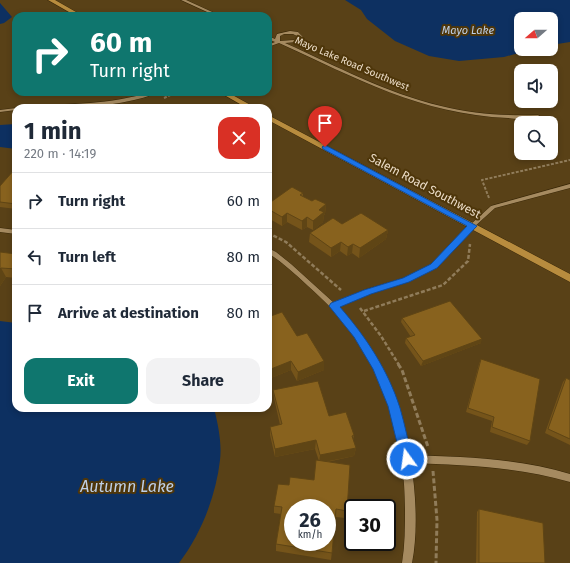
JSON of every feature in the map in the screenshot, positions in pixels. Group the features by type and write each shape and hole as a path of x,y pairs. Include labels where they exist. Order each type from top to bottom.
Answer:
{"main road":[{"path":"51,0 73,12"},
{"path":"230,96 244,104"},
{"name":"Salem Road Southwest","path":"272,119 570,278"}],"street":[{"path":"183,0 210,12"},
{"name":"Mayo Lake Road Southwest","path":"285,32 295,32 301,37 295,41 278,42 278,34 285,32"},
{"name":"Mayo Lake Road Southwest","path":"272,39 383,89 438,107 481,115 514,118"},
{"path":"272,44 278,42"},
{"path":"87,104 116,102 144,96"},
{"path":"0,111 12,110"},
{"path":"334,306 350,298 406,280 434,266 492,207 570,186"},
{"path":"0,230 12,232"},
{"path":"272,253 283,260 334,306 358,334 378,368 394,406 407,459 410,505 409,553 407,563"},
{"path":"407,459 519,466 553,472 570,478"}],"path":[{"path":"492,207 482,180 570,160"},
{"path":"272,235 286,242 314,265 364,311 402,370 432,460 437,520 436,563"}],"water":[{"name":"Mayo Lake","path":"345,0 570,0 570,42 558,44 558,12 514,12 514,54 504,57 459,61 429,56 395,41 367,19 361,10"},
{"path":"0,3 12,17 0,24"},
{"path":"12,124 12,148 0,147 0,125"},
{"name":"Autumn Lake","path":"0,321 12,322 12,412 215,412 220,440 220,460 215,487 201,527 179,563 0,563"}],"building":[{"path":"12,172 12,204 0,202 0,186"},
{"path":"292,187 303,193 300,195 312,201 315,199 326,204 319,210 324,212 313,221 307,217 302,221 287,213 282,217 272,211 272,201"},
{"path":"361,213 388,230 360,248 353,244 348,247 341,242 331,248 310,233 333,218 342,224"},
{"path":"0,252 12,254 12,269 0,269"},
{"path":"450,301 482,339 423,361 406,338 415,335 402,318"},
{"path":"282,312 297,336 307,333 324,361 298,372 291,361 272,369 272,316"},
{"path":"481,359 540,379 530,441 492,427 494,417 468,408"},
{"path":"566,378 570,380 570,439 548,429"},
{"path":"318,381 329,416 346,412 354,435 352,436 356,448 320,455 316,440 275,449 270,427 282,424 273,390"},
{"path":"316,460 350,465 348,499 344,499 344,510 336,509 336,499 284,499 284,545 276,544 282,507 274,506 278,484 289,485 290,477 314,480"},
{"path":"479,509 543,523 545,563 479,563"},
{"path":"320,551 332,551 332,553"}],"route":[{"path":"325,147 472,226 458,243 434,266 406,280 350,298 334,306 358,334 378,368 394,406 407,459"}]}
